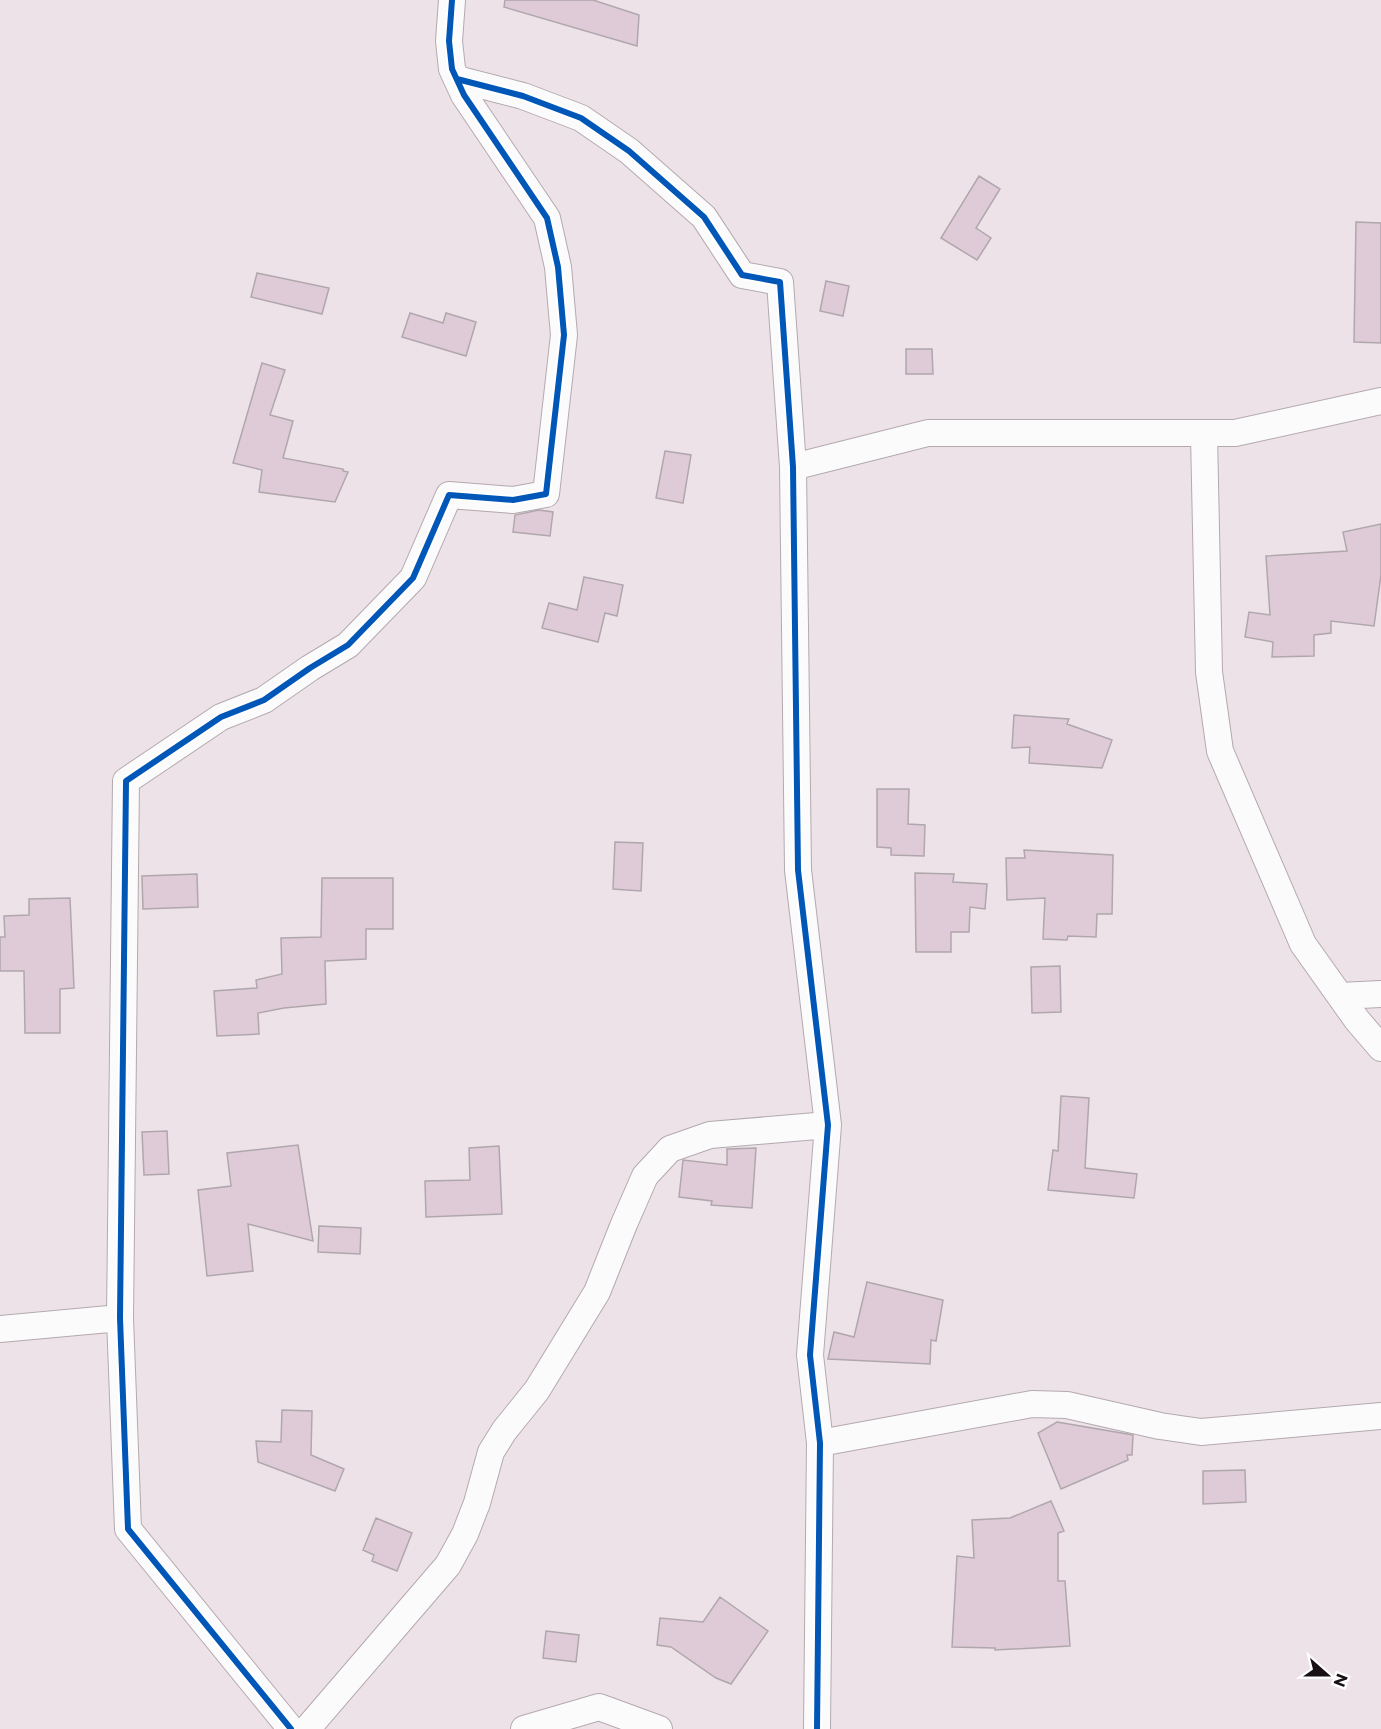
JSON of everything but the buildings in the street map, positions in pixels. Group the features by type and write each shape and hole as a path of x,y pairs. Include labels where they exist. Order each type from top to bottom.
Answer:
{"street":[{"path":"291,1729 128,1529 120,1318 126,781 221,717 264,700 348,645 413,578 449,495 513,500 546,494 564,334 558,267 547,218 464,94 452,69 449,41 452,0"},
{"path":"457,79 523,96 580,118 630,151 704,217 742,275 780,282 793,467 798,870 828,1125 810,1355 820,1443 817,1729"},
{"path":"793,467 928,433 1235,433 1381,401"},
{"path":"1204,434 1209,672 1220,751 1303,944 1357,1020 1381,1048"},
{"path":"1340,996 1381,994"},
{"path":"307,1729 448,1565 469,1524 491,1452 504,1431 537,1390 597,1292 645,1176 670,1149 710,1135 828,1125"},
{"path":"0,1329 120,1318"},
{"path":"820,1443 1032,1404 1067,1405 1160,1426 1202,1432 1381,1416"},
{"path":"524,1729 599,1707 659,1729"}],"cycle path":[{"path":"291,1729 128,1529 120,1318 126,781 221,717 264,700 348,645 413,578 449,495 513,500 546,494 564,335 558,267 547,218 464,95 452,69 449,41 452,0"},
{"path":"457,79 523,96 581,118 629,151 704,217 742,275 780,282 793,467 798,870 828,1125 810,1355 820,1443 817,1729"}]}
